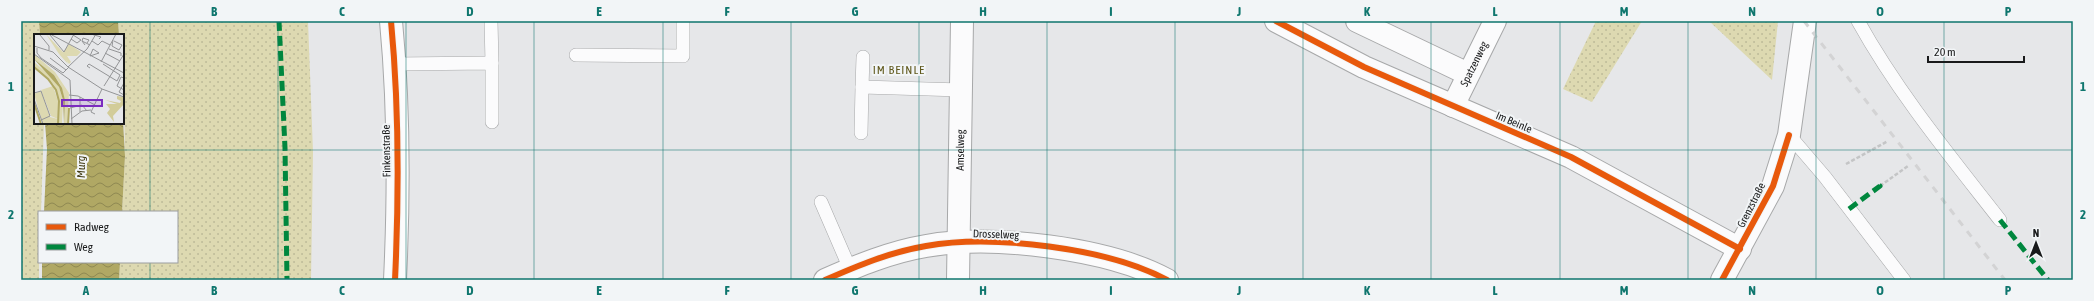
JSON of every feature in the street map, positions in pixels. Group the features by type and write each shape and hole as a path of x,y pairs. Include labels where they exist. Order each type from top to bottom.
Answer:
{"street":[{"name":"Finkenstraße","path":"391,21 395,64 395,280"},
{"name":"Amselweg","path":"958,280 962,21"},
{"name":"Im Beinle","path":"1276,21 1364,67 1571,157 1740,249"},
{"path":"1357,21 1468,74"},
{"name":"Spatzenweg","path":"1453,106 1495,21"},
{"name":"Grenzstraße","path":"1722,280 1773,186 1789,135 1805,21"},
{"name":"Drosselweg","path":"825,280 893,253 926,246 959,242 1045,246 1086,252 1126,263 1167,280"}],"lane":[{"path":"491,21 492,122"},
{"path":"576,55 683,56 683,21"},
{"path":"1858,21 1876,53 1923,121 2000,220"},
{"path":"861,133 863,57"},
{"path":"395,64 492,63"},
{"path":"862,87 961,90"},
{"path":"1789,135 1825,177 1904,280"},
{"path":"821,202 850,269"}],"path":[{"path":"1825,177 1888,141"},
{"path":"1880,186 1908,166"}],"shaded area":[{"path":"21,21 39,21 40,34 34,34 34,124 44,124 41,211 38,211 39,280 21,280"},
{"path":"118,21 308,21 313,152 311,280 119,280 120,263 178,263 178,211 122,211 125,156 124,34 119,34"},
{"path":"1596,21 1642,21 1592,102 1563,89"},
{"path":"1709,21 1778,21 1772,80"}],"water":[{"path":"39,21 118,21 119,34 40,34"},
{"name":"Murg","path":"45,124 123,124 125,156 122,211 44,211 47,149"},
{"path":"42,263 120,263 119,280 42,280"}],"railway":[{"path":"1804,21 2005,280"}],"marked path":[{"path":"279,21 285,148 287,280"},
{"path":"1849,209 1880,186 1877,183"},
{"path":"2000,220 2048,280"}],"cycle path":[{"path":"391,21 396,85 398,150 395,280"},
{"path":"1276,21 1364,67 1571,157 1740,249"},
{"path":"1722,280 1773,186 1789,135"},
{"path":"825,280 874,260 900,252 926,246 983,242 1049,246 1082,252 1142,269 1167,280"}],"district":[{"name":"IM BEINLE","path":"899,70"}]}
